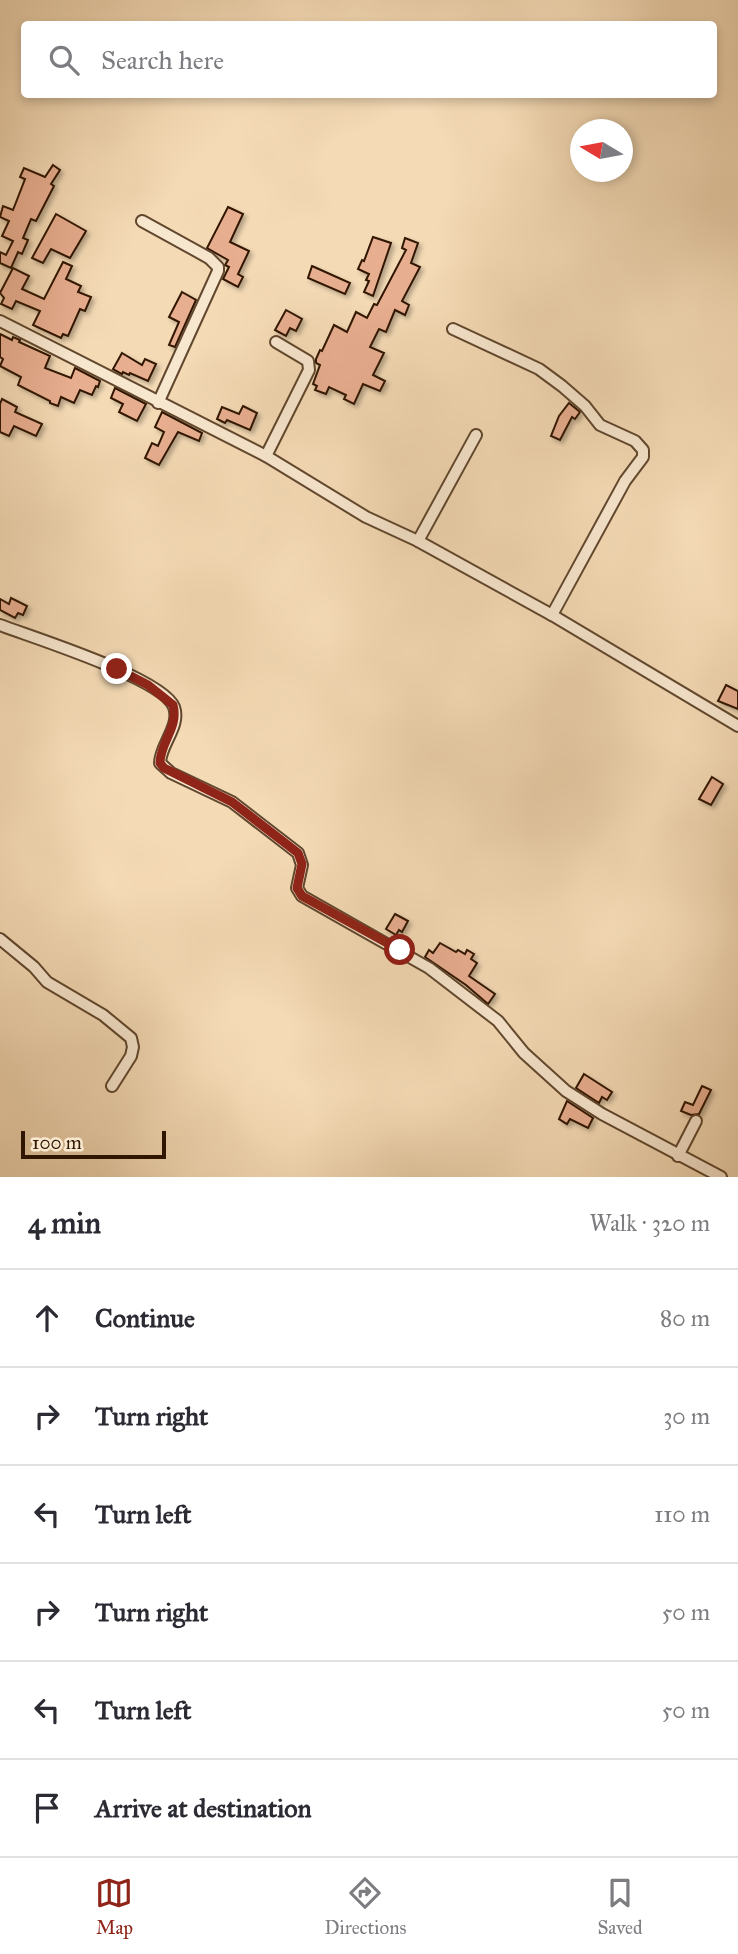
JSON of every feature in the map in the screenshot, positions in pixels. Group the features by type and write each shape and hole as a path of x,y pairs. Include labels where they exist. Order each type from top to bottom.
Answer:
{"street":[{"path":"142,221 209,258 218,267 158,402"},
{"path":"0,321 266,456 366,517 418,541 552,615 738,726"},
{"path":"453,329 539,369 570,393 600,425 635,441 643,450 643,457 625,481 552,615"},
{"path":"266,456 309,370 308,361 275,342"},
{"path":"418,541 476,435"},
{"path":"0,625 117,669 161,694 173,705 175,716 160,755 160,763 171,773 232,802 298,853 302,864 297,888 302,896 429,968 498,1021 524,1053 566,1091 602,1114 721,1177"},
{"path":"0,939 34,967 47,982 103,1015 131,1038 131,1056 112,1086"},
{"path":"678,1156 696,1121"}],"building":[{"path":"53,165 60,170 51,184 54,186 36,221 31,219 23,238 28,240 22,254 18,252 11,268 0,263 0,252 6,255 13,241 2,236 9,221 0,217 3,206 13,210 25,179 20,177 24,168 45,177"},
{"path":"228,207 243,214 230,242 249,251 238,274 243,277 238,287 223,279 229,267 225,265 228,260 207,248"},
{"path":"56,214 86,231 70,258 51,249 43,263 32,258"},
{"path":"373,237 391,243 373,296 364,292 369,274 358,269"},
{"path":"405,238 418,243 411,263 420,267 402,301 409,305 405,315 395,310 386,332 379,329 370,347 384,353 373,375 385,381 380,391 363,384 354,404 344,399 346,395 329,387 326,394 315,390 317,386 313,384 320,365 316,363 316,359 334,325 347,332 356,312 367,318 374,304 377,305 406,250 402,248"},
{"path":"63,262 72,266 66,279 81,286 78,292 91,297 85,311 80,309 68,336 63,334 61,338 33,325 40,311 16,301 12,309 1,304 4,298 0,293 13,268 29,276 22,289 44,299"},
{"path":"312,266 350,283 345,294 308,278"},
{"path":"182,292 196,300 175,347 169,345 179,322 169,317"},
{"path":"286,310 302,319 296,331 290,328 286,336 275,330"},
{"path":"0,334 12,340 13,337 20,340 19,342 50,356 45,368 71,378 75,368 100,381 98,387 96,386 92,395 80,390 74,403 61,397 58,406 50,403 18,385 21,377 0,366 3,359 0,357"},
{"path":"122,353 142,365 145,359 156,364 148,381 113,369"},
{"path":"115,388 146,404 137,421 119,412 123,404 111,398"},
{"path":"2,399 17,407 15,412 42,424 36,436 14,426 9,436 0,432"},
{"path":"569,403 580,412 575,419 572,417 560,440 551,436 559,416"},
{"path":"243,406 257,413 250,430 227,420 225,423 217,419 222,407 239,414"},
{"path":"162,412 202,433 199,441 178,432 159,465 145,458 152,443 158,446 164,432 155,427"},
{"path":"11,598 27,606 23,615 18,613 15,618 0,610 0,599 9,604"},
{"path":"726,685 738,691 738,709 718,701"},
{"path":"712,777 723,784 711,805 699,799"},
{"path":"395,914 408,921 402,932 399,930 396,935 386,929"},
{"path":"440,943 456,952 458,950 465,954 467,950 474,954 471,959 477,963 469,976 495,994 488,1004 425,957 429,950 433,953"},
{"path":"584,1074 612,1092 607,1100 602,1097 599,1103 576,1088"},
{"path":"702,1086 711,1090 699,1114 691,1115 681,1111 685,1102 693,1105"},
{"path":"567,1101 593,1118 588,1128 570,1119 567,1124 559,1119"}],"route":[{"path":"117,669 148,685 173,705 173,726 160,755 160,763 164,768 232,802 298,853 302,864 297,888 302,896 400,950"}]}
